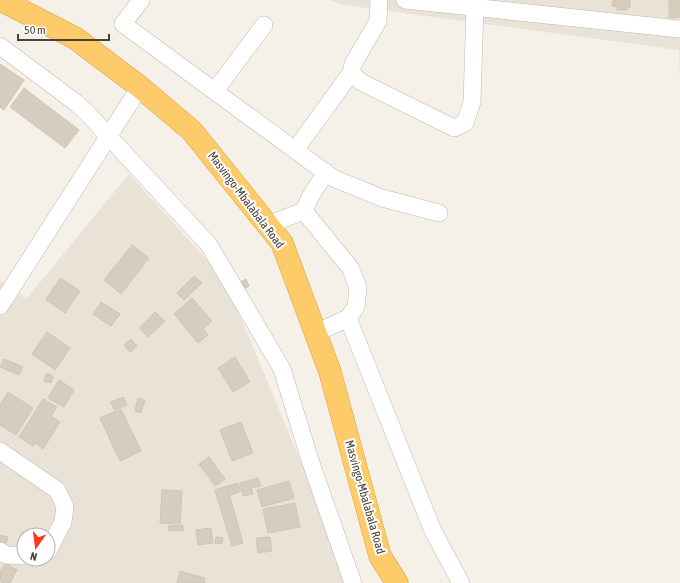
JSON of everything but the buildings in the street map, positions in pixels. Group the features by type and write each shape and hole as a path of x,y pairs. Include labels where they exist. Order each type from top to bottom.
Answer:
{"highway":[{"name":"Masvingo-Mbalabala Road","path":"1,0 75,38 140,87 192,131 282,243 330,372 380,556 397,583"}],"street":[{"path":"141,0 123,24 334,178 382,198 439,213"},
{"path":"295,150 352,73 353,64 378,21 379,0"},
{"path":"405,0 680,29"},
{"path":"352,73 361,82 454,128 465,123 472,102 475,7"},
{"path":"215,91 264,25"},
{"path":"0,46 75,102 88,114 209,245 282,369 310,460 353,583"},
{"path":"0,306 6,285 109,136 140,87"},
{"path":"267,225 304,211 310,197 326,172"},
{"path":"304,211 351,269 358,288 356,307 348,318 316,333"},
{"path":"348,318 433,531 461,583"},
{"path":"0,451 57,490 65,506 63,522 56,536"},
{"path":"0,551 6,555 16,556"}],"shaded area":[{"path":"330,0 680,0 680,82 679,50 344,5"},
{"path":"129,174 225,280 309,481 347,583 0,583 0,281 27,298"}]}
